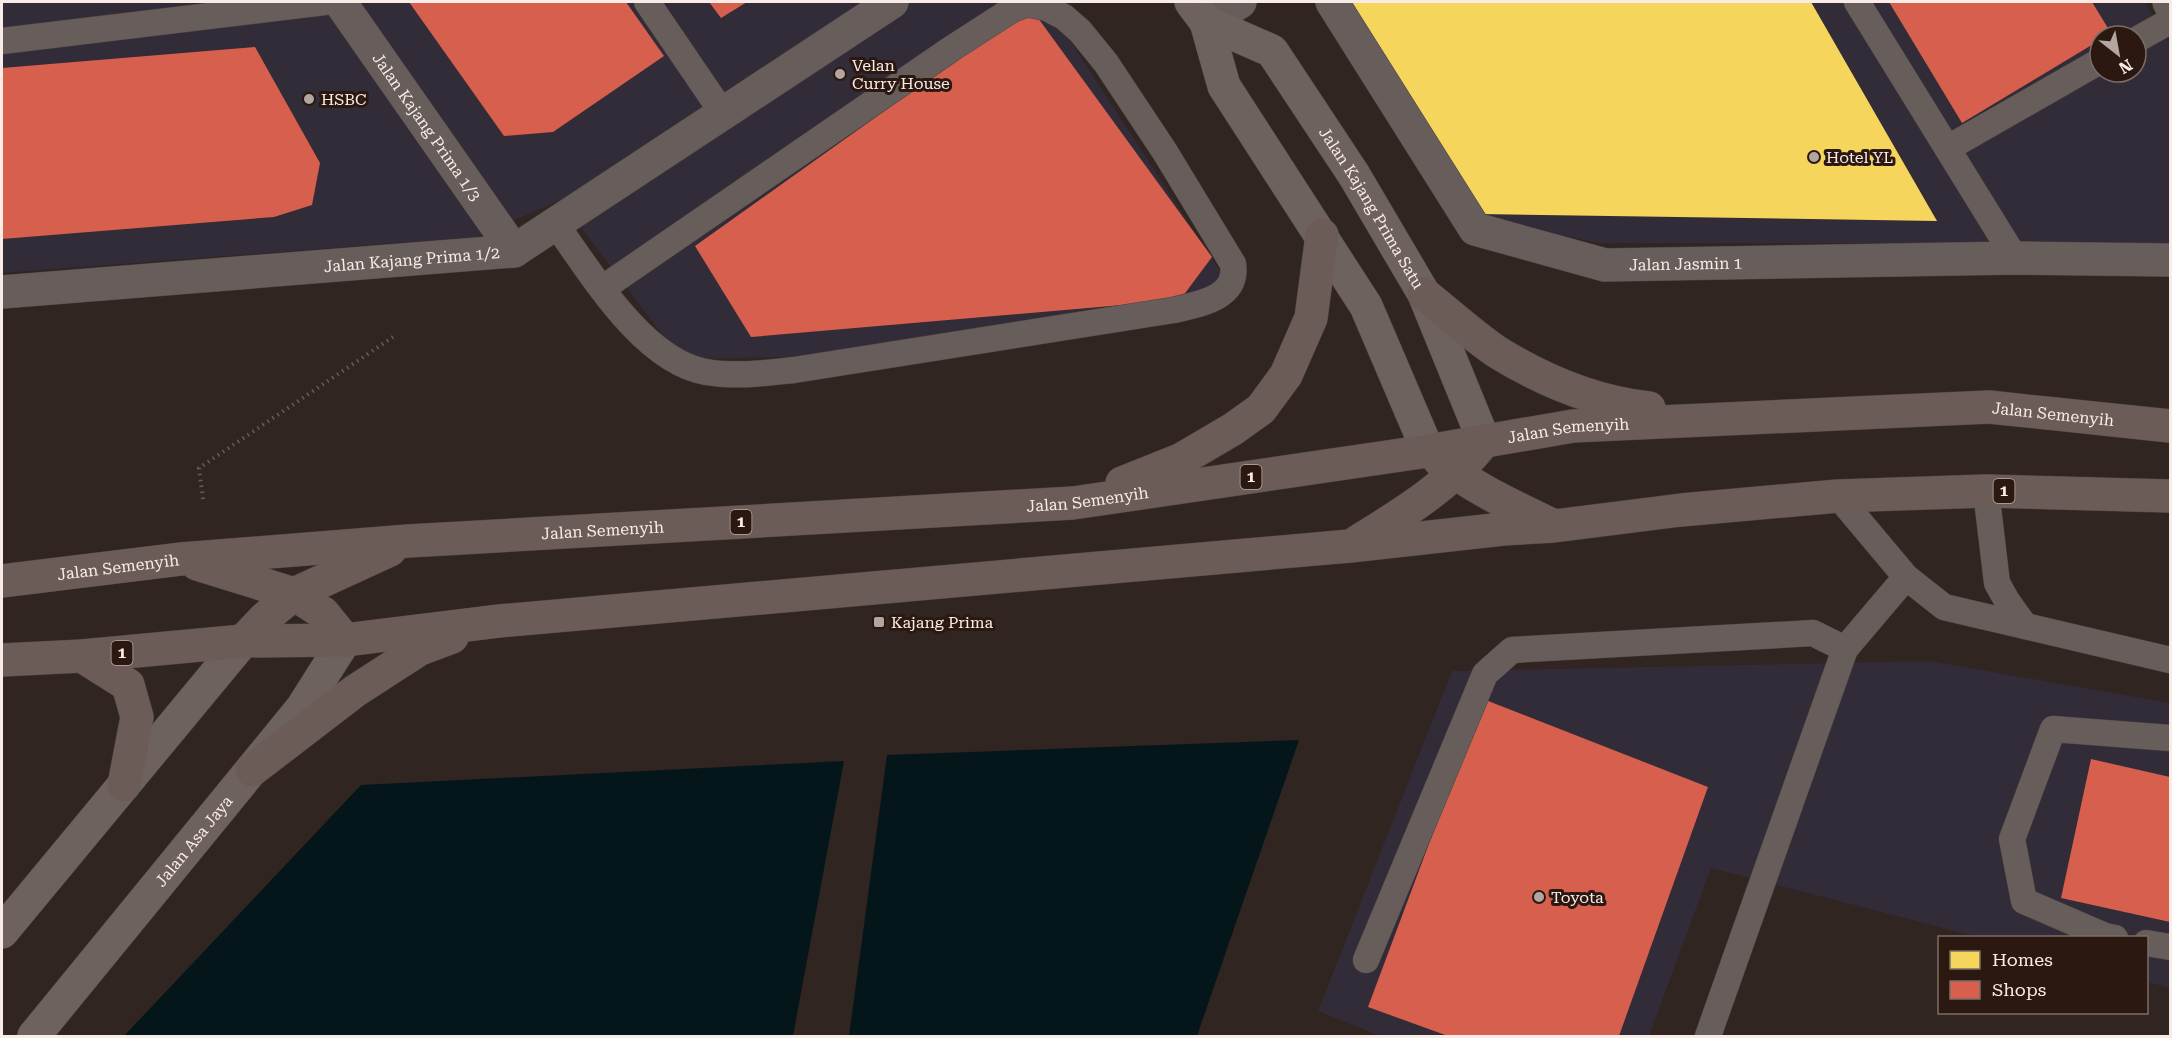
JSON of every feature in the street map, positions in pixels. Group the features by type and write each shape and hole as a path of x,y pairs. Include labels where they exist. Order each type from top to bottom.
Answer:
{"main road":[{"path":"1073,503 1182,459 1233,429 1261,409 1286,375 1311,318 1322,236"},
{"path":"1424,294 1496,351 1548,381 1615,403 1730,418"},
{"name":"Jalan Semenyih","path":"2,581 181,559 408,541 1073,503 1428,451 1573,426 1989,406 2170,426"},
{"path":"1350,546 1407,511 1471,459 1484,441"},
{"path":"1428,451 1454,473 1554,526"},
{"name":"1","path":"2,660 82,656 243,641 345,640 499,621 1350,546 1503,529 1554,526 1681,510 1838,496 1986,490 2170,496"},
{"path":"243,641 265,618 294,594 408,541"},
{"path":"181,559 294,594 323,613 345,640"},
{"path":"252,770 356,691 420,649 499,621"},
{"path":"82,656 128,685 137,717 124,785"}],"street":[{"name":"Jalan Kajang Prima 1/3","path":"340,2 514,251"},
{"name":"Jalan Kajang Prima 1/2","path":"2,292 514,251 892,2"},
{"path":"1240,2 1198,12 1224,87 1366,306 1428,451"},
{"name":"Jalan Jasmin 1","path":"1332,2 1475,229 1605,265 2015,258 2170,260"},
{"name":"Jalan Kajang Prima Satu","path":"1198,12 1272,51 1354,175 1424,294 1484,441"},
{"name":"Jalan Asa Jaya","path":"34,1036 302,708 345,640"},
{"path":"2,932 243,641"}],"lane":[{"path":"2,41 326,2"},
{"path":"647,2 722,112"},
{"path":"1857,2 2015,258"},
{"path":"555,223 603,288 639,334 674,362 707,372 761,373 840,363 1197,305 1225,291 1233,282 1234,270 1233,264 1165,152 1100,55 1080,30 1064,17 1047,8 1028,4 1013,9 960,43 603,288"},
{"path":"2148,33 2170,21"},
{"path":"1948,148 2088,68"},
{"path":"1986,490 1997,583 2025,626"},
{"path":"1838,496 1906,577 1944,607 2170,660"},
{"path":"1708,1036 1845,649 1906,577"},
{"path":"1366,960 1485,674 1512,651 1813,633 1845,649"},
{"path":"2105,936 2024,901 2012,838 2053,729 2170,738"},
{"path":"2148,943 2170,947"}],"path":[{"path":"203,499 199,468 393,337"}],"shaded area":[{"path":"2,2 1045,2 1224,277 1199,293 791,357 702,359 671,346 560,200 477,237 2,273"},
{"path":"1341,2 2145,2 2170,44 2170,243 1599,243 1474,217"},
{"path":"1930,661 2170,703 2170,988 2148,982 2148,936 1974,936 1711,868 1649,1036 1381,1036 1318,1011 1452,671"},
{"path":"1299,740 1197,1036 849,1036 887,755"},
{"path":"844,761 793,1036 124,1036 361,785"}],"building: Homes":[{"path":"1349,2 1811,2 1937,221 1479,214"}],"building: Shops":[{"path":"409,2 626,2 664,56 553,132 504,136"},
{"path":"709,2 747,2 721,18"},
{"path":"1889,2 2092,2 2105,24 2088,24 2088,47 1962,123"},
{"path":"1030,7 1212,257 1180,300 751,337 695,246"},
{"path":"255,47 320,163 312,205 274,217 2,239 2,68"},
{"name":"Toyota","path":"1483,699 1708,787 1619,1036 1448,1036 1368,1007"},
{"path":"2091,759 2170,777 2170,922 2061,898"}],"place":[{"name":"Velan Curry House","path":"840,74"},
{"name":"HSBC","path":"309,99"},
{"name":"Hotel YL","path":"1814,157"},
{"name":"Kajang Prima","path":"879,622"},
{"name":"Toyota","path":"1539,897"}]}
